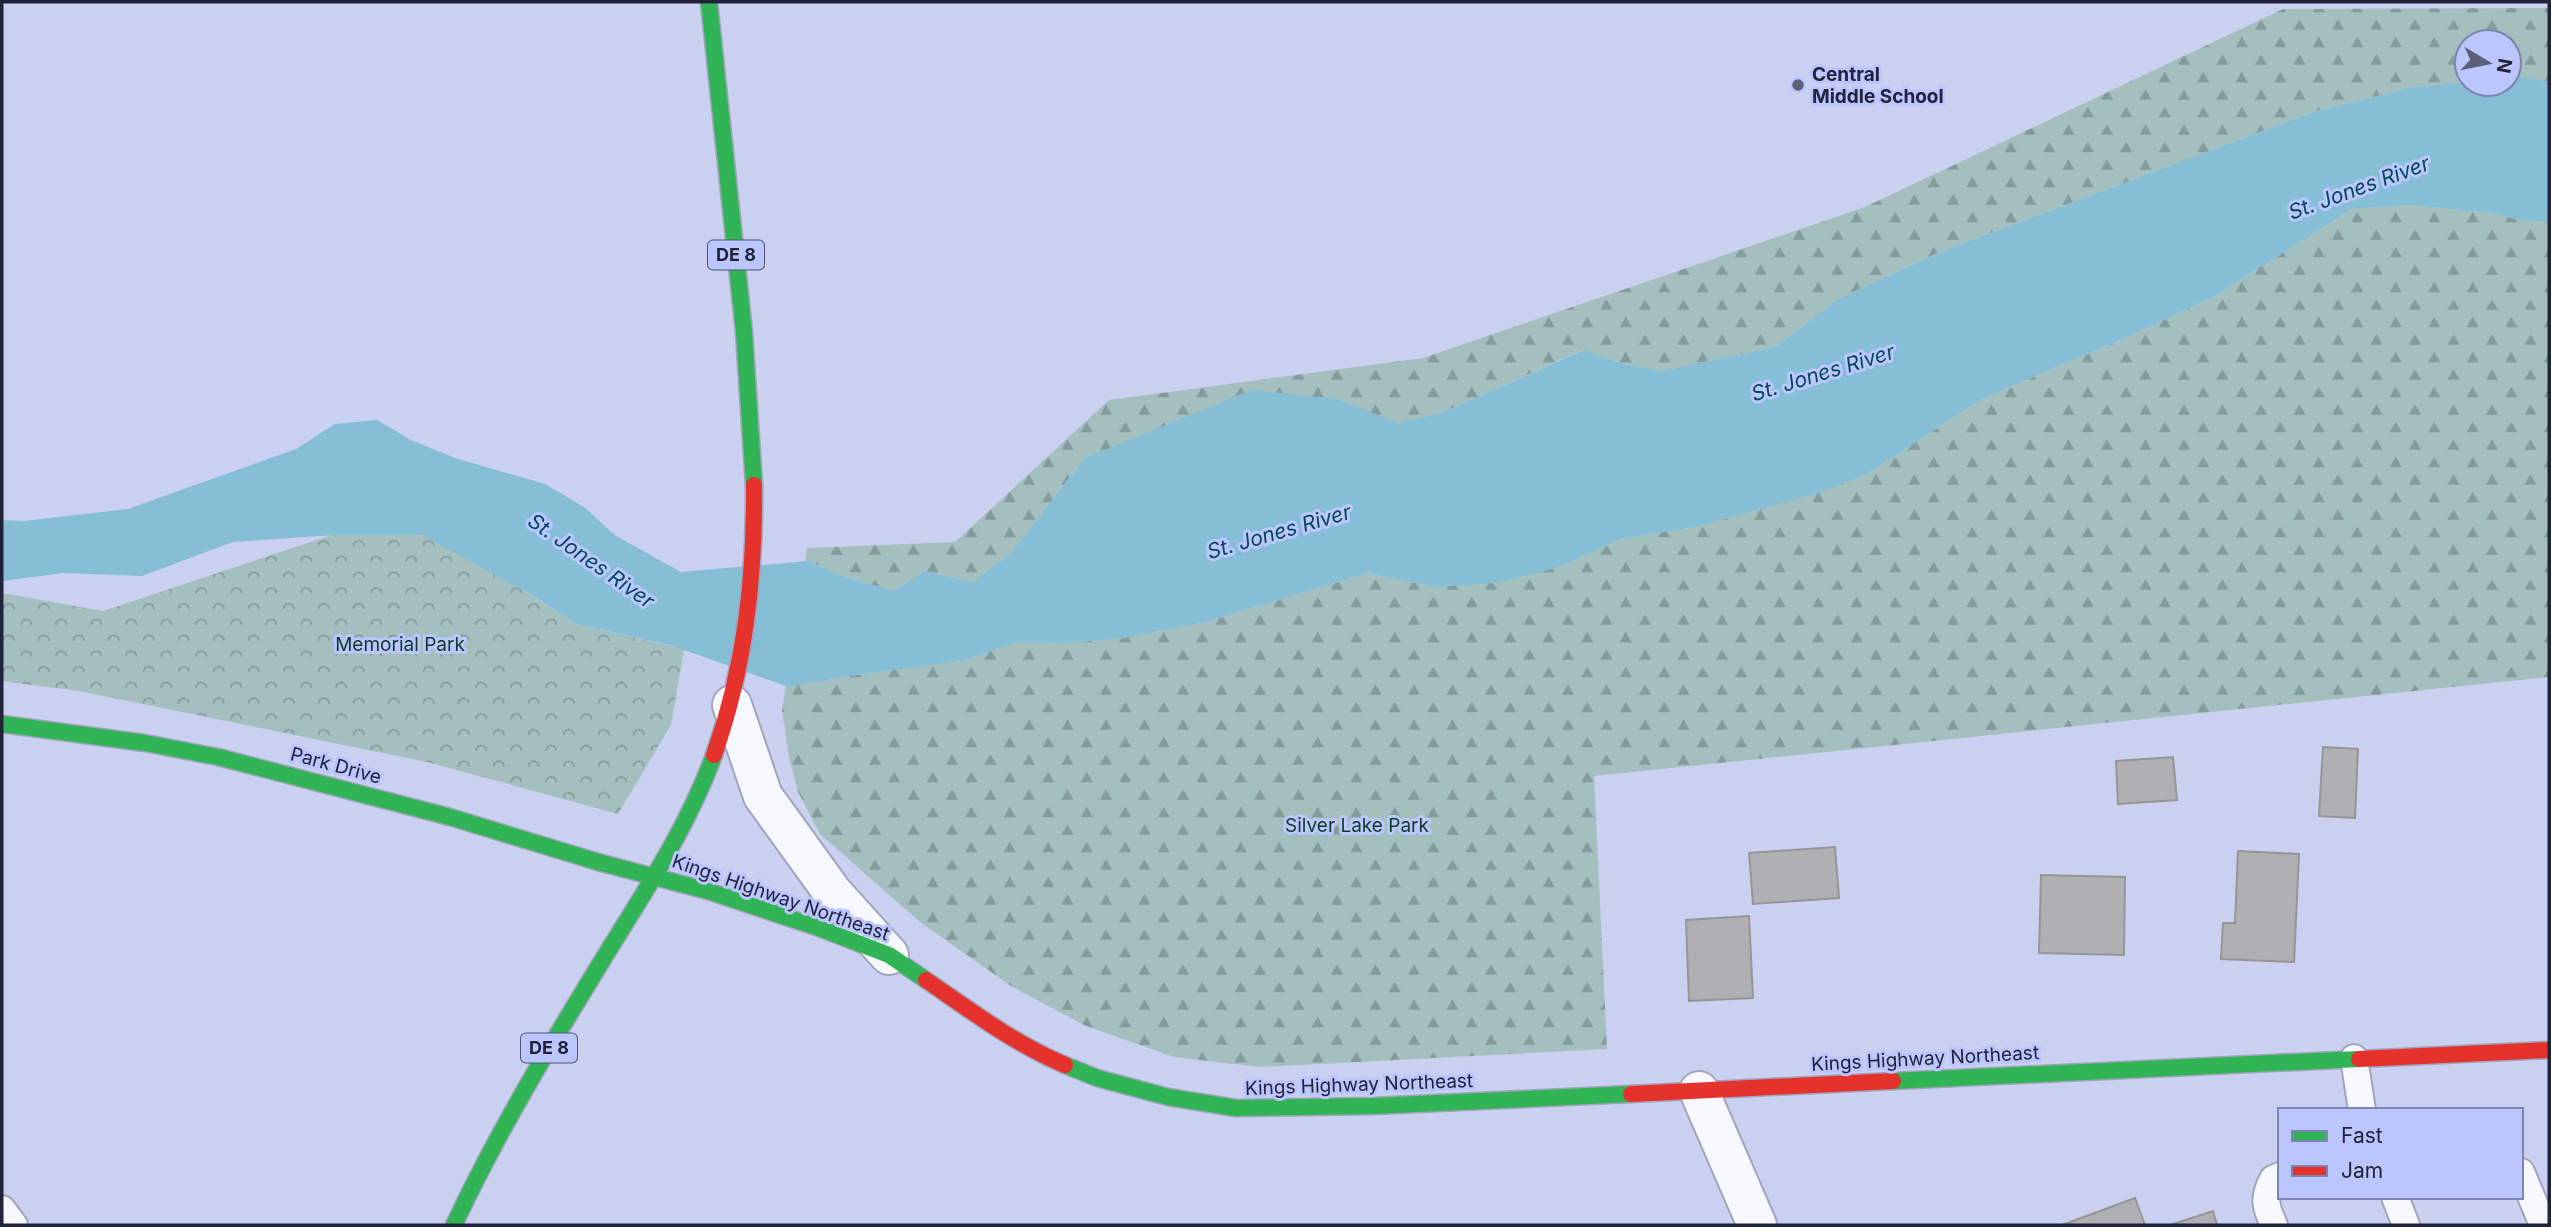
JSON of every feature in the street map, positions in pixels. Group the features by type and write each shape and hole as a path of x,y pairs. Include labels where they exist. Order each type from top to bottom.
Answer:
{"main road":[{"name":"Kings Highway Northeast","path":"709,2 748,369 754,509 749,601 732,705 707,776 678,837 654,876 819,928 889,955 995,1027 1042,1055 1097,1078 1182,1100 1236,1108 1300,1109 2549,1050"},
{"name":"Park Drive","path":"2,724 145,743 218,757 450,817 598,862 654,876"},
{"name":"DE 8","path":"454,1225 470,1189 522,1092 654,876"}],"street":[{"path":"732,705 763,796 833,893 889,955"},
{"path":"1699,1091 1757,1225"}],"lane":[{"path":"2354,1058 2362,1108"},
{"path":"2274,1225 2268,1212 2265,1194 2273,1179 2278,1177"},
{"path":"2523,1177 2543,1225"},
{"path":"2396,1199 2406,1225"},
{"path":"2,1209 14,1225"}],"green space":[{"name":"Silver Lake Park","path":"2549,8 2549,82 2523,77 2523,28 2453,28 2453,83 2414,87 2313,112 1940,252 1838,299 1775,347 1662,371 1619,363 1583,350 1441,413 1398,424 1337,399 1085,458 1010,554 972,582 924,571 894,591 842,576 809,561 801,685 962,661 1018,642 1063,643 1118,639 1206,622 1368,573 1435,587 1560,567 1621,539 1696,527 1867,474 1982,399 2215,296 2352,209 2410,205 2549,222 2549,677 1594,776 1607,1049 1260,1067 1174,1057 1086,1026 1011,986 920,922 820,834 798,792 789,757 782,710 807,548 955,542 1109,400 1423,358 1865,207 2283,9"},
{"name":"Memorial Park","path":"347,530 442,537 576,624 684,649 671,725 618,814 427,762 79,691 2,681 2,593 103,611"}],"water":[{"name":"St. Jones River","path":"2523,77 2549,82 2549,222 2410,205 2352,209 2215,296 1982,399 1867,474 1819,493 1696,527 1621,539 1560,567 1497,583 1435,587 1368,573 1206,622 1118,639 1063,643 1018,642 962,661 789,687 673,646 576,624 532,595 422,535 334,535 233,542 142,576 64,573 2,581 2,520 24,521 128,509 296,449 335,424 377,420 411,440 455,458 545,484 584,507 616,536 681,572 809,561 842,576 894,591 924,571 972,582 1010,554 1085,458 1251,390 1337,399 1399,423 1441,413 1584,350 1619,363 1662,371 1775,347 1838,299 1940,252 2313,112 2414,87 2453,83 2453,98 2523,98"}],"building":[{"path":"2323,747 2358,749 2355,818 2319,816"},
{"path":"2173,757 2177,800 2118,804 2116,761"},
{"path":"1835,847 1839,898 1753,904 1749,853"},
{"path":"2238,851 2299,854 2294,962 2221,959 2223,923 2235,923"},
{"path":"2041,875 2125,877 2124,955 2039,953"},
{"path":"1749,916 1753,998 1689,1001 1686,920"},
{"path":"2135,1198 2145,1225 2062,1225"},
{"path":"2213,1211 2217,1225 2170,1225"}],"traffic: fast":[{"path":"709,2 744,332 754,485"},
{"path":"2,724 145,743 218,757 450,817 598,862 708,891 819,928 889,955 926,980"},
{"path":"454,1225 526,1088 679,833 714,755"},
{"path":"1893,1081 2359,1059"},
{"path":"1065,1065 1097,1078 1168,1097 1236,1108 1373,1106 1631,1094"}],"traffic: jam":[{"path":"714,755 733,689 746,622 753,554 754,485"},
{"path":"926,980 1011,1037 1065,1065"},
{"path":"2359,1059 2549,1050"},
{"path":"1631,1094 1893,1081"}],"place":[{"name":"Central Middle School","path":"1798,85"}]}
